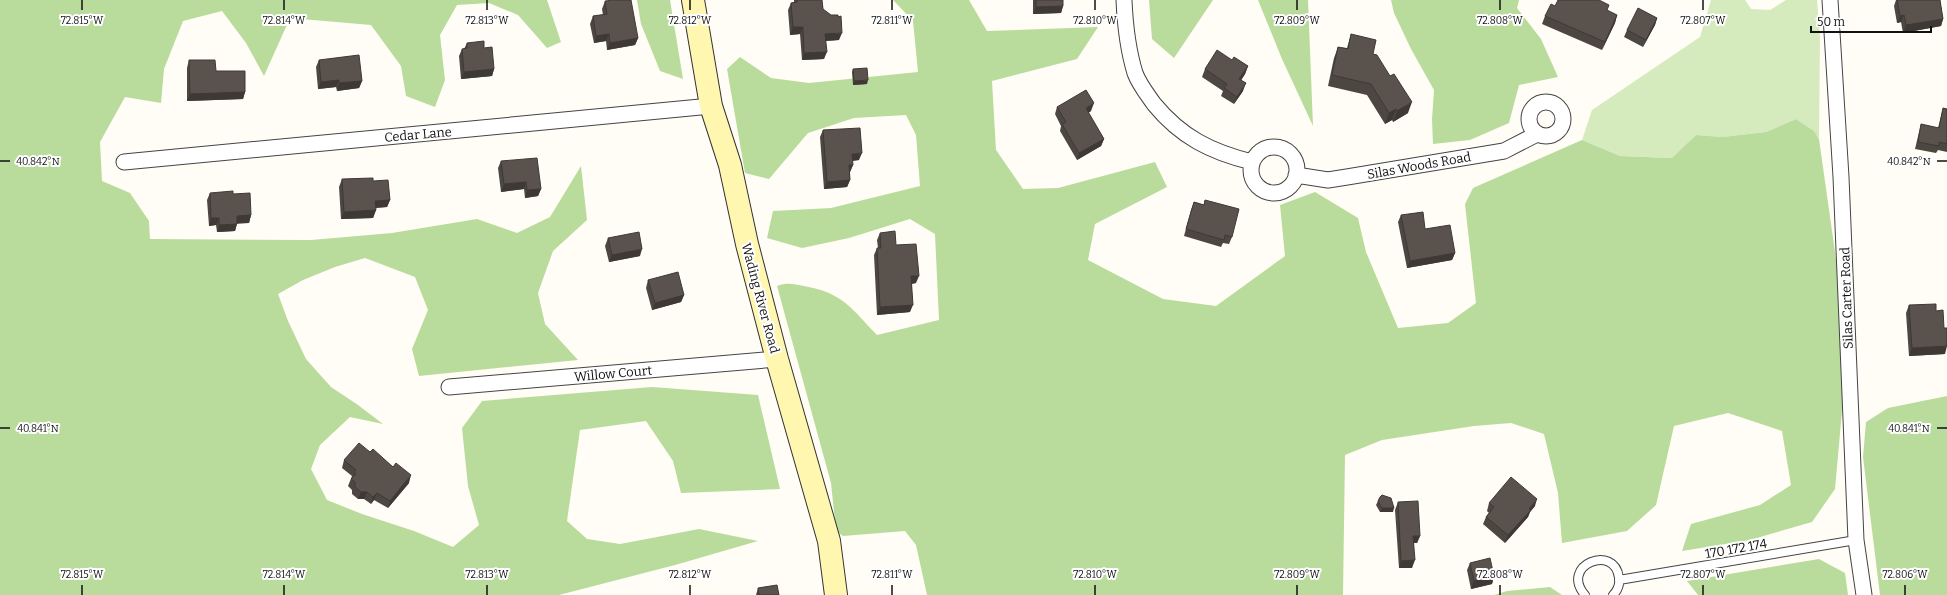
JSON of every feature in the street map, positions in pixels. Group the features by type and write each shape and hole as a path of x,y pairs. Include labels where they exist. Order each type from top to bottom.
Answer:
{"main road":[{"name":"Wading River Road","path":"693,0 711,106 730,166 747,244 777,359 829,541 836,595"}],"street":[{"path":"1124,0 1129,46 1134,66 1146,92 1166,118 1183,133 1208,147 1230,157 1252,162"},
{"name":"Silas Carter Road","path":"1830,0 1841,177 1856,540 1864,595"},
{"name":"Cedar Lane","path":"124,162 711,106"},
{"name":"Silas Woods Road","path":"1296,175 1328,180 1347,178 1504,150 1537,134"},
{"path":"1268,147 1283,148 1294,158 1297,165 1296,175 1291,186 1284,191 1269,193 1262,190 1252,178 1252,162 1255,156 1268,147"},
{"name":"Willow Court","path":"449,387 777,359"}],"lane":[{"name":"170 172 174","path":"1620,580 1856,540"},
{"path":"1585,595 1580,588 1579,575 1586,564 1598,560 1610,563 1618,574 1620,580 1613,595"}],"green space":[{"path":"0,0 547,0 561,42 547,48 518,15 489,3 457,5 440,35 445,80 435,107 406,96 401,66 371,25 290,18 264,76 246,43 222,11 183,21 164,69 161,103 125,97 100,142 102,181 130,193 149,221 150,239 311,240 392,233 477,219 517,233 550,217 581,166 587,220 553,251 538,293 545,324 578,360 419,376 412,349 428,310 415,277 365,258 335,267 303,280 278,294 288,321 306,359 331,387 383,424 350,417 320,445 311,469 327,500 362,514 414,531 453,547 479,525 468,486 462,428 482,401 652,387 758,395 780,489 681,493 673,461 646,421 580,430 567,521 587,539 620,544 699,529 758,541 675,565 559,595 0,595"},
{"path":"637,0 670,0 683,79 660,71 641,24"},
{"path":"893,0 969,0 987,31 1098,27 1077,59 992,81 996,150 1023,189 1058,188 1155,162 1167,187 1095,224 1088,260 1163,299 1216,306 1285,256 1280,205 1315,192 1358,218 1366,252 1398,328 1448,323 1476,303 1465,204 1473,188 1582,140 1620,156 1672,158 1696,135 1722,137 1766,132 1796,119 1814,131 1819,139 1848,344 1835,489 1812,522 1750,540 1682,551 1691,524 1760,505 1791,485 1782,431 1728,413 1674,426 1656,505 1627,531 1562,543 1558,493 1544,434 1511,423 1474,426 1382,440 1345,455 1343,595 927,595 916,545 905,531 843,536 836,531 831,483 777,286 794,284 817,289 837,297 853,309 877,335 939,320 935,234 910,219 849,238 802,248 767,238 773,211 831,208 920,186 916,135 906,115 854,118 808,133 769,179 745,173 727,69 740,57 771,78 809,83 918,72 913,21"},
{"path":"1149,0 1213,0 1174,58 1152,39"},
{"path":"1258,0 1308,0 1313,126 1282,59"},
{"path":"1391,0 1519,0 1517,8 1541,39 1558,77 1519,85 1509,123 1470,140 1433,144 1432,119 1434,90 1411,49 1394,13"},
{"path":"1711,0 1745,0 1751,9 1770,10 1786,0 1817,0 1820,36 1819,139 1814,131 1796,119 1766,132 1722,137 1696,135 1673,158 1620,156 1582,140 1592,110 1700,37"},
{"path":"1947,396 1947,595 1880,595 1863,457 1866,422 1888,408"},
{"path":"1819,559 1845,573 1848,595 1698,595 1687,581"},
{"path":"1550,587 1562,595 1494,595 1507,591"}],"building":[{"path":"631,0 638,38 610,43 609,34 596,36 593,16 607,14 605,1"},
{"path":"797,0 822,0 823,9 831,15 838,15 838,17 841,16 842,33 825,34 827,52 804,53 803,27 793,27 791,3 797,2"},
{"path":"1036,0 1063,0 1063,6 1036,7"},
{"path":"1558,0 1599,0 1609,5 1607,10 1617,15 1605,42 1545,16 1551,4 1555,6"},
{"path":"1897,0 1940,0 1943,19 1906,25 1904,15 1900,16"},
{"path":"1638,8 1657,18 1646,40 1627,30"},
{"path":"1351,34 1376,40 1373,54 1377,55 1390,76 1394,74 1412,102 1397,111 1396,109 1389,113 1371,84 1332,75 1338,47 1348,49"},
{"path":"484,41 484,48 492,47 494,69 464,72 462,49 467,48 467,43"},
{"path":"1217,50 1232,60 1234,57 1248,66 1239,79 1246,83 1237,97 1224,88 1227,84 1205,69"},
{"path":"359,55 362,81 339,83 339,80 321,82 319,60"},
{"path":"189,60 215,60 216,71 245,71 245,92 190,94"},
{"path":"867,68 868,80 854,81 853,69"},
{"path":"1086,90 1094,103 1086,108 1104,139 1079,153 1062,124 1066,122 1057,107"},
{"path":"1943,108 1947,109 1947,144 1939,142 1939,146 1918,142 1921,124 1939,128"},
{"path":"860,128 862,153 852,154 853,165 849,165 850,180 827,182 823,130"},
{"path":"537,158 541,189 527,190 526,182 504,184 501,161"},
{"path":"373,178 373,181 388,180 390,200 375,201 376,210 344,212 342,179"},
{"path":"233,191 233,194 250,193 251,215 237,216 237,224 219,225 219,218 211,218 210,193"},
{"path":"1205,200 1239,209 1232,237 1225,235 1224,240 1186,229 1194,202 1204,205"},
{"path":"1423,212 1425,229 1450,225 1455,253 1410,261 1401,215"},
{"path":"895,231 896,245 916,244 919,276 911,276 913,305 880,307 877,248 881,248 880,233"},
{"path":"639,232 642,249 612,255 608,238"},
{"path":"678,272 684,295 655,303 648,280"},
{"path":"1936,304 1936,311 1943,310 1944,328 1947,328 1947,346 1912,348 1909,305"},
{"path":"359,443 370,452 373,449 393,467 396,463 411,475 390,501 377,493 373,497 367,492 361,492 355,487 355,482 351,479 356,474 354,472 356,470 344,460"},
{"path":"1511,477 1537,499 1529,509 1531,510 1508,535 1486,517 1494,507 1489,503"},
{"path":"1382,495 1391,498 1394,508 1382,508 1378,501"},
{"path":"1418,501 1420,536 1413,536 1415,560 1401,561 1398,502"},
{"path":"1490,558 1494,576 1474,581 1470,563"},
{"path":"777,585 779,595 759,595 758,588"}]}
